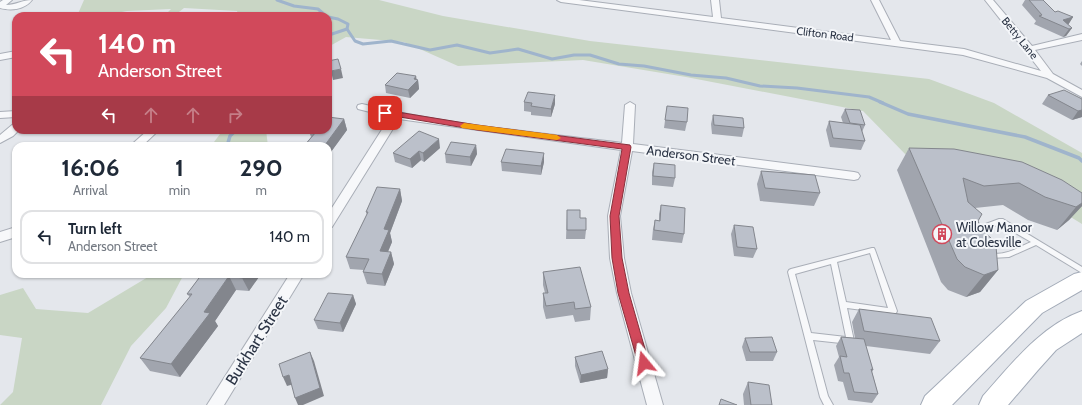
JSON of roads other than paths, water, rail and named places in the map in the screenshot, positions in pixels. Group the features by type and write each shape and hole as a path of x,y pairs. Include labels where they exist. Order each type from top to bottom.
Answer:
{"main road":[{"path":"934,405 1034,308 1082,280"},
{"path":"992,405 1029,362 1048,343 1082,321"}],"street":[{"path":"1,6 8,0"},
{"path":"1,6 14,7 24,4 28,0"},
{"name":"Clifton Road","path":"560,0 964,52 1050,76 1082,94"},
{"path":"715,0 717,20"},
{"path":"875,0 897,43"},
{"name":"Betty Lane","path":"989,0 1030,49 1050,76"},
{"path":"1030,49 1082,37"},
{"path":"0,57 12,55"},
{"path":"630,106 627,147 614,216 617,258 624,293 655,405"},
{"name":"Anderson Street","path":"362,107 396,116 854,176"},
{"path":"0,115 12,114"},
{"path":"332,218 396,116"},
{"path":"0,140 12,130"},
{"path":"140,142 149,134"},
{"path":"0,237 12,233"},
{"name":"Burkhart Street","path":"215,405 294,278"}],"lane":[{"path":"984,243 977,230 1001,221 1082,270"},
{"path":"988,250 991,256 1009,255 1036,242"},
{"path":"829,405 824,397 792,272 872,250 893,311 843,305"},
{"path":"808,336 850,341 834,261"}],"waterway":[{"path":"277,0 294,6 318,9 321,12"},
{"path":"332,18 348,24 347,29"},
{"path":"332,34 347,29"},
{"path":"347,29 355,41 363,44 391,41 430,50 457,45 490,53 518,49 552,59 574,55 590,55 619,64 644,66 691,75 726,78 760,86 797,88 869,97 883,103"},
{"path":"880,102 908,114 1025,137 1079,158 1082,161"},
{"path":"228,142 232,134"}],"place":[{"name":"Willow Manor at Colesville","path":"942,234"}]}
